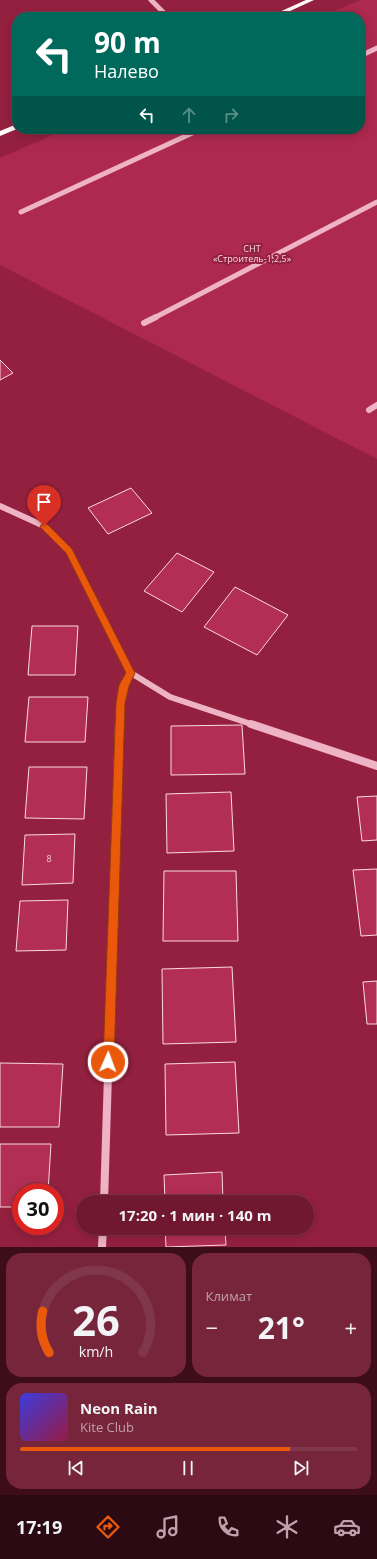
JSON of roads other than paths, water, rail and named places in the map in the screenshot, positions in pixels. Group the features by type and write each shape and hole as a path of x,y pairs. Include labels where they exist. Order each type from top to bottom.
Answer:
{"main road":[{"path":"283,12 311,0"},
{"path":"0,134 12,128"}],"street":[{"path":"151,0 163,12"},
{"path":"365,54 377,48"},
{"path":"21,212 191,134"},
{"path":"144,323 377,202"},
{"path":"368,410 377,405"},
{"path":"0,506 44,526 69,551 131,673 170,697 377,766"},
{"path":"104,1195 120,703 124,685 131,673"},
{"path":"102,1247 103,1235"}],"park label":[{"name":"СНТ «Строитель-1,2,5»","path":"252,254"}]}
